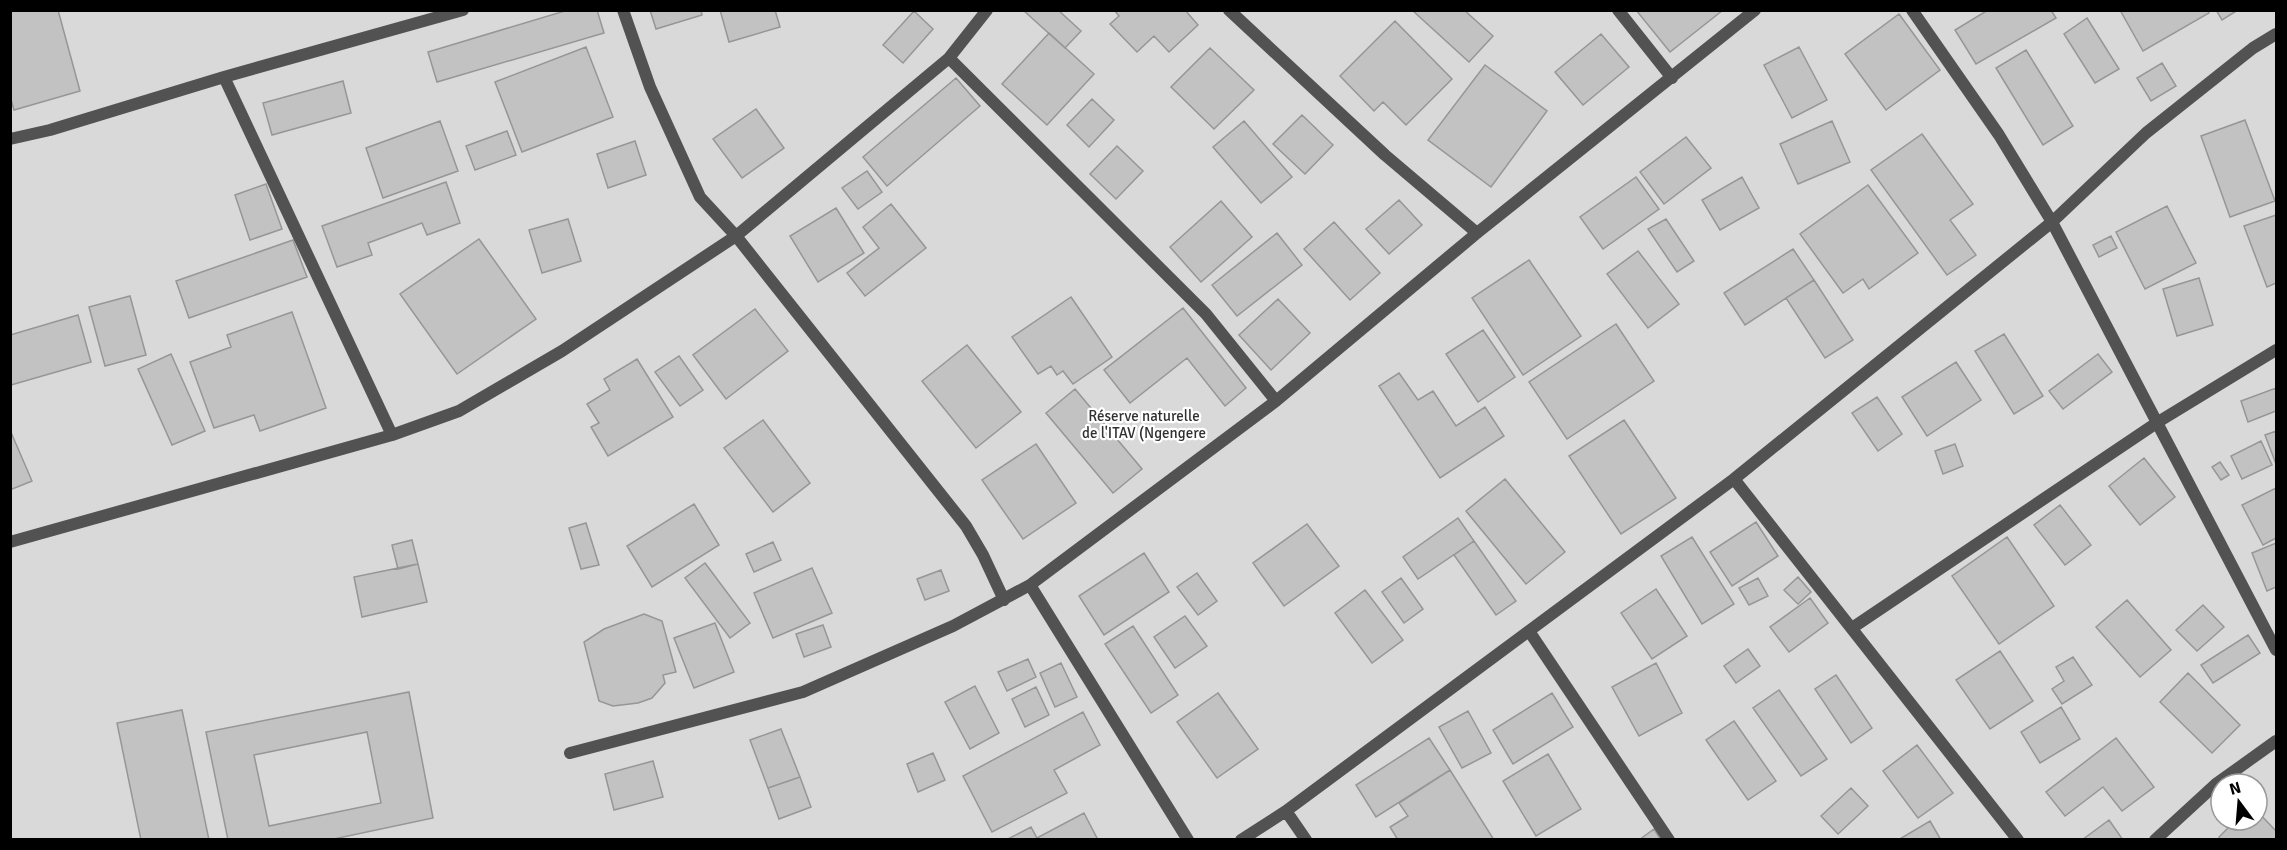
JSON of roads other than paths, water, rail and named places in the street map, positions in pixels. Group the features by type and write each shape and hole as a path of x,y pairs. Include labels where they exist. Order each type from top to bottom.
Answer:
{"street":[{"path":"10,139 50,130 224,77 463,10"},
{"path":"623,10 650,87 700,197 736,236 966,526 983,555 1004,600"},
{"path":"10,542 392,435 459,411 562,351 736,236 949,58 987,10"},
{"path":"1229,10 1385,155 1477,233"},
{"path":"1618,10 1672,78"},
{"path":"570,753 803,692 953,626 1030,585 1276,401 1477,233 1755,10"},
{"path":"1912,10 1999,135 2052,222 2277,650"},
{"path":"1241,840 1286,811 1734,479 2052,222 2146,133 2253,48 2277,34"},
{"path":"949,58 1206,315 1276,401"},
{"path":"224,77 392,435"},
{"path":"1852,628 2158,422 2277,350"},
{"path":"1734,479 2018,840"},
{"path":"1030,585 1188,840"},
{"path":"1529,631 1669,840"},
{"path":"2156,840 2216,784 2277,741"},
{"path":"1286,811 1306,840"}],"park label":[{"name":"Réserve naturelle de l'ITAV (Ngengere","path":"1144,424"}]}
